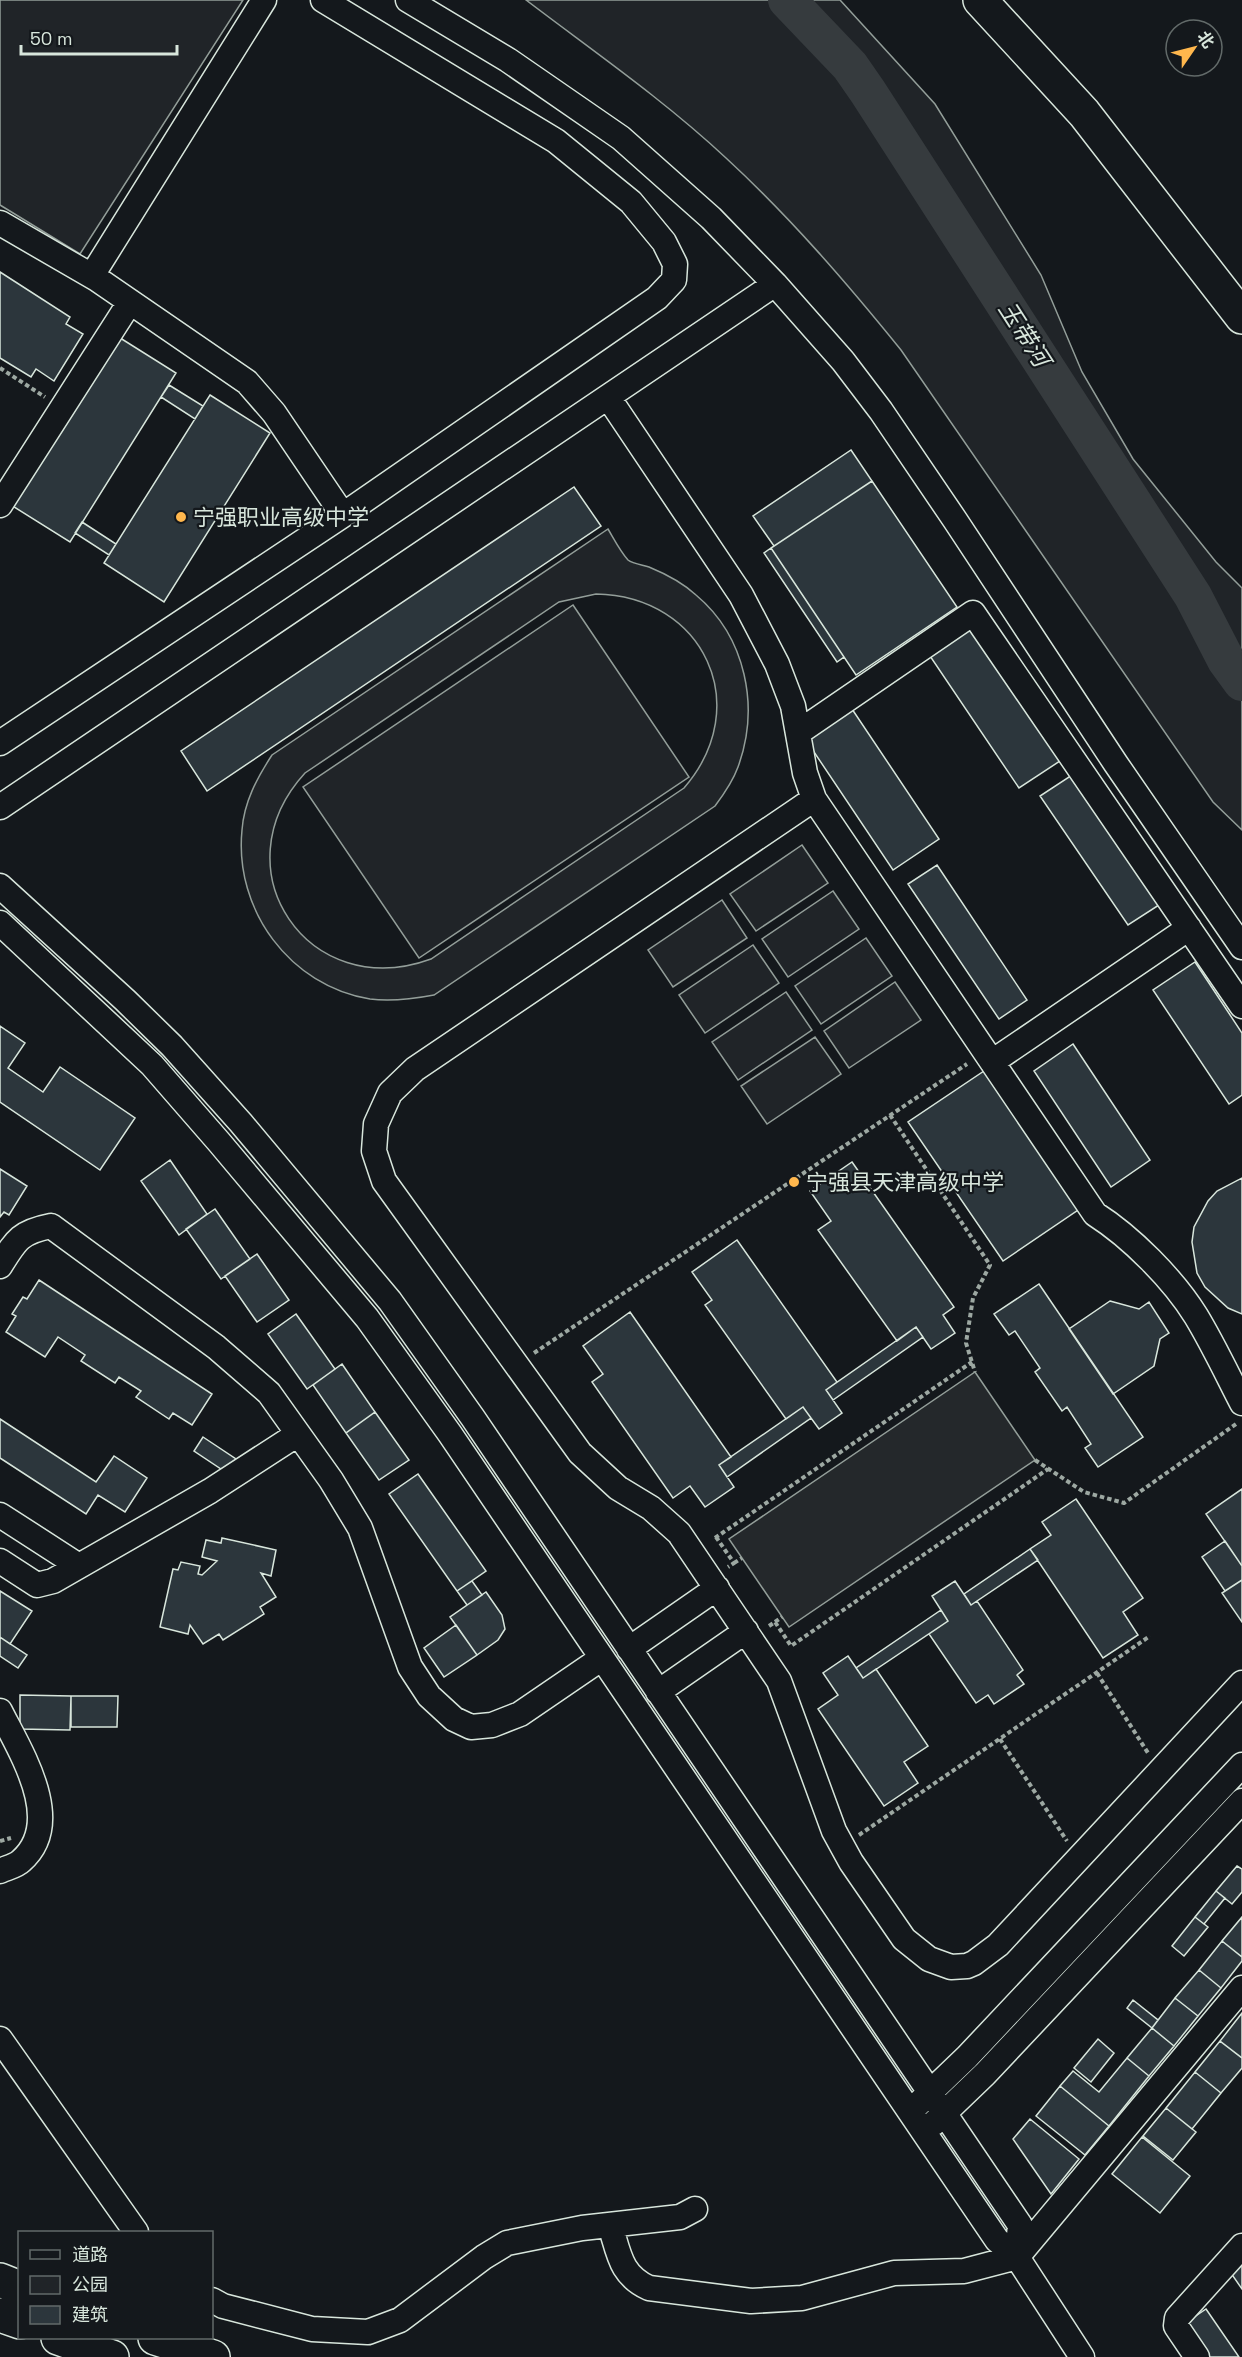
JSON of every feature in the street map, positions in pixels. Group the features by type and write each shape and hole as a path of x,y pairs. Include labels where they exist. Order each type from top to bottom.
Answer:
{"highway":[{"path":"980,0 1084,113 1242,317"},
{"path":"0,2280 18,2287"},
{"path":"0,2315 18,2321"},
{"path":"63,2339 112,2357"},
{"path":"161,2339 213,2357"}],"street":[{"path":"97,279 96,269 264,0"},
{"path":"0,743 343,515 657,298 674,280 675,264 664,242 631,202 556,141 323,0"},
{"path":"408,0 508,60 621,138 711,218 775,284 843,361 881,411 1116,764 1242,947"},
{"path":"0,223 97,279 247,382 274,413 343,515"},
{"path":"0,807 775,284"},
{"path":"0,505 130,303"},
{"path":"608,397 741,595 777,664 793,706 805,773 814,799 1095,1214 1126,1238 1182,1296 1205,1333 1242,1403"},
{"path":"799,732 974,613 1242,1006"},
{"path":"814,799 415,1069 390,1093 376,1124 374,1151 384,1181 580,1453 618,1488 651,1508 680,1533 693,1553 722,1578 756,1629 780,1681 834,1831 842,1846 904,1939 929,1959 951,1967 974,1963 998,1945 1242,1683"},
{"path":"0,885 125,999 172,1046 343,1243 397,1311 1020,2225 1017,2258"},
{"path":"0,923 152,1065 354,1301 443,1425 997,2240 1017,2258 1082,2357"},
{"path":"988,1057 1189,928"},
{"path":"2,1256 18,1238 26,1233 51,1226 216,1347 257,1380 269,1393 331,1480 360,1528 410,1667 429,1695 454,1719 471,1726 481,1726 492,1725 520,1714 602,1658"},
{"path":"0,1561 37,1585 52,1581 210,1491 298,1434"},
{"path":"0,1515 79,1566"},
{"path":"629,1649 722,1578"},
{"path":"658,1692 756,1629"},
{"path":"0,1711 34,1780 40,1824 36,1841 21,1862 0,1871"},
{"path":"910,2112 967,2057 1242,1765"},
{"path":"924,2133 985,2074 1242,1801"},
{"path":"610,2225 622,2266 641,2284 649,2288 751,2301 802,2298 894,2273 964,2271 1017,2258 1242,1988"},
{"path":"0,2039 135,2231"},
{"path":"213,2301 223,2306 312,2329 368,2332 400,2320 484,2257 507,2243 582,2228 680,2217 695,2210"},
{"path":"1197,2357 1176,2326 1177,2318 1242,2246"}],"path":[{"path":"0,368 62,408"},
{"path":"517,1365 890,1115 988,1057"},
{"path":"890,1115 990,1265 973,1298 966,1343 975,1372"},
{"path":"693,1553 972,1362"},
{"path":"1035,1460 1084,1492 1124,1503 1242,1420"},
{"path":"775,1622 791,1646 1048,1469"},
{"path":"716,1537 734,1563"},
{"path":"722,1578 734,1563 742,1558"},
{"path":"756,1629 782,1617"},
{"path":"842,1846 1150,1636"},
{"path":"1097,1672 1160,1771"},
{"path":"1000,1739 1079,1858"}],"green space":[{"path":"0,0 243,0 80,254 0,205"},
{"path":"526,0 840,0 935,104 1041,275 1082,372 1133,459 1216,562 1242,588 1242,830 1213,802 901,350 838,275 773,203 702,137 628,76"},
{"path":"608,529 628,560 649,567 680,583 713,612 727,631 737,652 748,697 745,744 734,777 715,806 434,995 410,999 370,999 341,991 315,978 292,961 273,940 258,915 247,888 242,860 242,830 245,810 252,791 272,755","holes":["596,594 634,600 665,614 690,635 707,661 716,691 715,723 705,756 684,788 431,959 387,968 347,962 314,945 289,919 274,886 270,849 280,810 305,773 559,602"]},
{"path":"573,605 689,777 419,958 303,787"},
{"path":"802,845 828,883 756,931 730,894"},
{"path":"833,891 859,929 788,977 762,939"},
{"path":"722,900 747,938 673,987 648,950"},
{"path":"866,938 892,976 821,1024 795,986"},
{"path":"753,945 779,983 705,1033 679,995"},
{"path":"895,982 921,1020 849,1068 824,1031"},
{"path":"786,992 812,1030 738,1080 712,1042"},
{"path":"815,1037 841,1074 767,1124 741,1086"}],"shaded area":[{"path":"975,1372 1035,1460 789,1627 729,1539"}],"building":[{"path":"0,272 70,317 66,324 83,334 54,381 36,369 31,377 0,358"},
{"path":"117,336 176,373 70,542 11,505"},
{"path":"169,385 203,406 195,419 161,397"},
{"path":"210,395 270,433 164,602 104,563"},
{"path":"851,450 872,481 774,546 753,516"},
{"path":"872,481 957,607 856,675 771,548"},
{"path":"574,487 601,526 207,791 181,751"},
{"path":"82,522 116,544 109,555 75,533"},
{"path":"771,548 844,657 837,662 764,553"},
{"path":"977,624 1066,757 1019,788 930,656"},
{"path":"850,706 939,839 893,870 804,737"},
{"path":"1072,775 1159,905 1128,925 1040,796"},
{"path":"937,865 1027,1000 999,1019 908,884"},
{"path":"1195,962 1242,1033 1242,1095 1229,1104 1153,990"},
{"path":"0,1026 25,1043 8,1068 43,1092 60,1067 135,1118 100,1170 0,1102"},
{"path":"1073,1044 1150,1160 1111,1187 1034,1071"},
{"path":"987,1069 1081,1208 1003,1261 908,1122"},
{"path":"170,1160 207,1214 179,1235 141,1181"},
{"path":"852,1162 954,1307 943,1315 955,1333 931,1349 916,1327 897,1341 818,1230 831,1221 810,1191"},
{"path":"0,1169 27,1186 9,1215 4,1212 0,1217"},
{"path":"1242,1178 1242,1314 1228,1308 1205,1287 1197,1273 1192,1242 1194,1227 1208,1201 1217,1191"},
{"path":"215,1209 250,1259 221,1279 186,1229"},
{"path":"737,1240 837,1382 826,1390 842,1413 819,1429 803,1407 786,1419 705,1305 712,1300 692,1272"},
{"path":"257,1254 289,1300 257,1322 225,1276"},
{"path":"39,1280 212,1394 192,1425 173,1413 169,1419 136,1397 141,1391 119,1377 115,1383 81,1361 85,1355 58,1337 45,1357 6,1332 16,1316 12,1314 23,1297 27,1299"},
{"path":"1039,1284 1143,1437 1098,1467 1085,1448 1091,1444 1067,1407 1062,1411 1035,1372 1040,1368 1015,1331 1009,1335 994,1314"},
{"path":"1110,1301 1139,1309 1149,1302 1169,1333 1160,1339 1154,1366 1113,1394 1069,1329"},
{"path":"630,1312 731,1457 719,1465 734,1487 705,1507 690,1486 673,1498 592,1382 603,1374 583,1346"},
{"path":"296,1314 335,1369 307,1389 268,1334"},
{"path":"916,1327 923,1337 833,1400 826,1390"},
{"path":"342,1364 375,1412 346,1433 313,1385"},
{"path":"803,1407 811,1418 727,1477 719,1465"},
{"path":"375,1412 409,1460 379,1480 346,1433"},
{"path":"0,1419 96,1482 114,1456 147,1478 125,1512 98,1495 86,1514 0,1458"},
{"path":"203,1437 236,1459 227,1473 194,1451"},
{"path":"418,1474 486,1571 457,1591 389,1494"},
{"path":"1242,1489 1242,1566 1206,1514"},
{"path":"1076,1499 1143,1598 1123,1612 1138,1635 1103,1658 1030,1549 1051,1535 1042,1522"},
{"path":"222,1538 276,1550 271,1576 261,1573 276,1597 260,1607 264,1614 223,1640 219,1634 203,1644 190,1625 188,1634 160,1627 173,1569 178,1570 181,1562 200,1566 198,1574 202,1575 217,1561 202,1557 206,1540 221,1543"},
{"path":"1225,1541 1242,1566 1242,1580 1225,1591 1202,1557"},
{"path":"1030,1549 1038,1560 971,1605 964,1594"},
{"path":"1242,1580 1242,1622 1222,1593"},
{"path":"472,1581 482,1595 467,1605 457,1591"},
{"path":"955,1581 971,1605 977,1601 1023,1670 1017,1675 1024,1684 994,1704 988,1695 976,1703 929,1634 948,1621 932,1596"},
{"path":"0,1591 32,1611 10,1644 0,1637"},
{"path":"486,1592 502,1615 505,1629 498,1640 477,1655 450,1617"},
{"path":"941,1610 948,1621 863,1678 856,1668"},
{"path":"456,1625 477,1655 444,1677 424,1648"},
{"path":"0,1637 27,1655 18,1668 0,1656"},
{"path":"848,1656 863,1678 876,1669 928,1746 904,1762 918,1783 884,1806 818,1709 838,1695 823,1673"},
{"path":"20,1695 71,1696 70,1730 20,1729"},
{"path":"71,1696 118,1696 117,1727 71,1727"},
{"path":"1237,1866 1242,1869 1242,1892 1232,1904 1216,1891"},
{"path":"1216,1891 1225,1898 1204,1924 1195,1917"},
{"path":"1195,1917 1208,1927 1184,1956 1172,1946"},
{"path":"1242,1917 1242,1957 1222,1941"},
{"path":"1222,1941 1242,1957 1242,1961 1221,1988 1199,1970"},
{"path":"1199,1970 1221,1988 1198,2016 1175,1998"},
{"path":"1175,1998 1198,2016 1174,2046 1152,2028"},
{"path":"1133,2000 1158,2020 1152,2028 1127,2008"},
{"path":"1242,2013 1242,2058 1220,2041"},
{"path":"1152,2028 1174,2046 1149,2076 1127,2058"},
{"path":"1098,2039 1114,2053 1091,2082 1074,2068"},
{"path":"1220,2041 1242,2058 1242,2068 1221,2093 1195,2072"},
{"path":"1127,2058 1149,2076 1109,2126 1060,2086 1073,2071 1099,2092"},
{"path":"1195,2072 1221,2093 1192,2129 1166,2108"},
{"path":"1060,2086 1109,2126 1085,2155 1036,2116"},
{"path":"1166,2108 1196,2132 1173,2160 1143,2136"},
{"path":"1030,2119 1079,2159 1051,2194 1013,2139"},
{"path":"1142,2137 1190,2176 1160,2213 1112,2174"},
{"path":"1242,2255 1242,2289 1226,2266"},
{"path":"1206,2309 1239,2357 1207,2357 1184,2324"}],"waterway":[{"name":"玉带河","path":"787,0 850,66 868,92 1193,596 1226,660 1242,682"}],"place":[{"name":"宁强职业高级中学","path":"181,517"},
{"name":"宁强县天津高级中学","path":"794,1182"}]}
